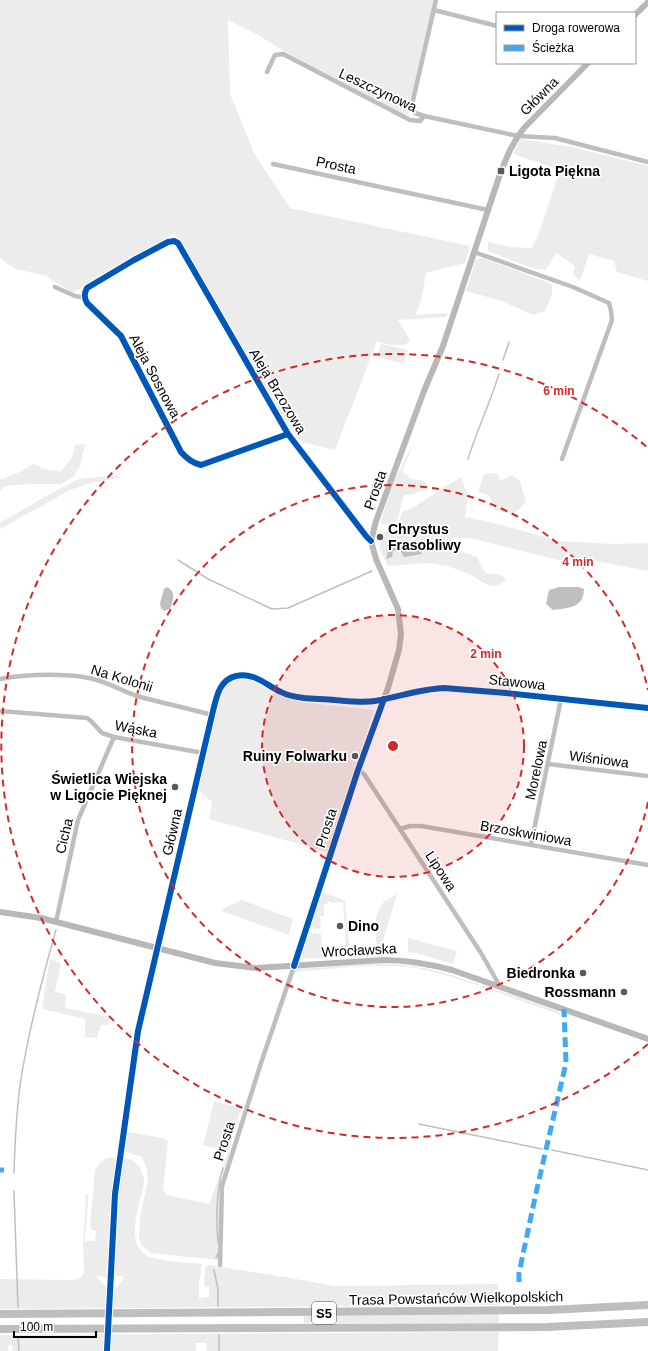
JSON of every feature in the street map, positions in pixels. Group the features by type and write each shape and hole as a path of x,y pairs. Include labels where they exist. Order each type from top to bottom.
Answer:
{"highway":[{"name":"Trasa Powstańców Wielkopolskich","path":"0,1314 548,1310 648,1305"},
{"name":"Trasa Powstańców Wielkopolskich","path":"0,1329 547,1327 648,1322"}],"street":[{"path":"424,116 415,113 411,109 436,0"},
{"path":"636,15 648,2"},
{"path":"434,10 496,26"},
{"name":"Leszczynowa","path":"267,72 275,55 282,54 410,120 420,121 424,116 518,136 555,138 648,162"},
{"name":"Główna","path":"524,128 587,64"},
{"name":"Prosta","path":"220,1265 222,1186 358,770 397,660 401,634 395,601 376,559 371,541 380,511 424,391 443,346 508,153 524,128"},
{"name":"Prosta","path":"273,164 488,210"},
{"name":"Aleja Brzozowa","path":"85,298 87,288 116,270 168,242 174,241 178,243 288,434 371,541"},
{"path":"474,252 573,287 609,303 612,320 562,459"},
{"path":"55,287 75,296 85,298"},
{"name":"Aleja Sosnowa","path":"85,298 89,306 121,336 181,452 187,459 201,465 288,434"},
{"name":"Na Kolonii","path":"0,679 14,676 66,675 88,678 114,686 138,696 212,715"},
{"name":"Główna","path":"107,1351 115,1194 138,1031 212,715 221,685 227,679 237,676 249,676 291,696 363,702 384,699"},
{"name":"Stawowa","path":"384,699 436,688 444,688 648,708"},
{"name":"Morelowa","path":"531,844 562,699"},
{"name":"Wąska","path":"0,712 87,718 102,733 114,737 203,753"},
{"name":"Cicha","path":"56,922 78,820 114,737"},
{"name":"Wiśniowa","path":"548,764 648,776"},
{"name":"Lipowa","path":"358,770 364,774 481,953 501,988"},
{"name":"Brzoskwiniowa","path":"400,829 410,826 421,826 648,865"},
{"name":"Wrocławska","path":"0,912 41,918 157,949 215,963 238,966 256,968 376,960 405,960 424,963 452,970 648,1039"}],"shaded area":[{"path":"0,0 435,0 409,115 401,115 327,78 258,35 228,20 230,94 254,153 290,208 470,246 465,263 426,273 421,302 415,315 448,313 446,317 398,320 410,340 405,345 390,345 377,341 335,450 301,442 278,410 175,233 73,293 44,275 15,269 0,258"},
{"path":"520,139 572,147 648,166 648,281 617,272 614,261 589,254 580,281 573,274 575,266 556,253 546,270 531,268 488,251 488,242 511,247 532,248 538,236 560,170 513,154"},
{"path":"483,258 552,284 552,295 545,311 533,315 502,301 466,291 476,259"},
{"path":"381,344 408,350 404,364 377,357"},
{"path":"85,444 80,466 73,477 61,484 5,486 0,490 0,480 22,471 33,464 48,470 61,471 72,458 75,445"},
{"path":"411,447 402,472 411,479 425,481 428,488 411,495 404,495 398,518 393,524 387,525 380,523 393,484"},
{"path":"497,473 500,481 512,475 520,481 526,502 515,512 505,513 495,510 489,495 478,492 484,474"},
{"path":"118,475 119,478 90,483 70,490 0,529 0,523 46,496 79,479"},
{"path":"461,477 468,496 465,517 498,524 558,541 614,544 648,543 648,571 595,561 558,560 474,539 453,537 454,549 477,557 485,573 502,575 506,580 499,585 492,586 471,575 448,566 429,563 388,566 380,550 379,534 396,528 403,511 411,509"},
{"path":"419,544 422,554 404,557 400,550 393,551 392,557 386,559 389,546 402,546"},
{"path":"167,587 172,591 173,600 170,609 164,611 161,608 160,603 164,589"},
{"path":"559,587 578,587 584,589 581,600 574,606 553,610 546,604 549,590"},
{"path":"253,678 282,696 300,702 374,710 328,852 209,819 212,802 198,790 222,690 233,680"},
{"path":"321,892 345,900 350,956 338,957 338,950 341,949 340,946 346,945 343,902 328,902 324,906 324,916 320,916 321,928 315,929 311,925"},
{"path":"397,894 379,954 375,934 377,914 384,902"},
{"path":"242,900 293,919 289,935 221,911 226,907"},
{"path":"311,934 321,934 323,955 336,954 336,957 301,959 307,936"},
{"path":"408,938 457,951 453,964 408,952"},
{"path":"50,959 61,963 55,992 66,994 65,1008 110,1017 109,1025 101,1025 97,1038 85,1037 85,1019 42,1009"},
{"path":"375,964 415,966 466,979 479,984 479,986 434,972 416,968 394,966 355,967 293,973 297,969"},
{"path":"483,985 558,1011 561,1016 482,987"},
{"path":"214,1101 241,1108 228,1152 203,1145"},
{"path":"127,1132 163,1138 168,1142 163,1188 166,1195 209,1204 228,1152 230,1152 221,1180 218,1260 152,1253 142,1246 139,1238 140,1216 148,1180 147,1169 142,1157 125,1151"},
{"path":"113,1157 116,1161 112,1197 107,1278 97,1277 107,1288 115,1289 123,1280 123,1276 115,1276 118,1197 123,1160 130,1159 137,1164 144,1176 135,1228 135,1238 138,1247 144,1254 155,1258 202,1264 199,1284 199,1298 209,1297 209,1287 206,1287 204,1284 205,1268 208,1265 336,1286 498,1284 498,1305 0,1309 0,1279 73,1280 81,1278 84,1271 83,1245 85,1195 88,1195 88,1201 85,1241 95,1241 96,1231 91,1229 90,1226 95,1170 102,1161"},
{"path":"499,1314 499,1323 304,1323 304,1315"},
{"path":"499,1332 498,1351 207,1351 206,1343 196,1343 196,1351 13,1351 12,1345 8,1345 8,1351 0,1351 0,1335"}],"waterway":[{"path":"503,360 509,342"},
{"path":"468,459 499,374"},
{"path":"178,560 208,579 272,609 288,608 372,571"},
{"path":"14,1173 19,1091 24,1060 36,1004 56,930"},
{"path":"419,1124 542,1149"},
{"path":"552,1150 648,1170"},
{"path":"218,1243 217,1206 223,1168"},
{"path":"14,1191 18,1308"},
{"path":"216,1258 218,1253"},
{"path":"214,1270 218,1289 218,1306"},
{"path":"219,1335 219,1351"},
{"path":"18,1337 19,1351"}],"marked path":[{"path":"519,1282 519,1273 536,1193 566,1063 564,1009"}],"cycle path":[{"path":"288,434 201,465 185,457 121,336 87,303 85,299 85,292 87,288 168,242 174,241 178,243 288,434 371,541"},
{"path":"107,1351 115,1194 138,1031 215,703 219,691 225,682 236,676 249,676 254,677 275,689 292,696 355,702 375,701 418,691 444,688 648,708"},
{"path":"294,966 358,770 384,699"}],"place":[{"name":"Ligota Piękna","path":"501,171"},
{"name":"Chrystus Frasobliwy","path":"380,537"},
{"name":"Ruiny Folwarku","path":"355,756"},
{"name":"Świetlica Wiejska w Ligocie Pięknej","path":"175,787"},
{"name":"Dino","path":"340,926"},
{"name":"Biedronka","path":"583,973"},
{"name":"Rossmann","path":"624,992"}]}
